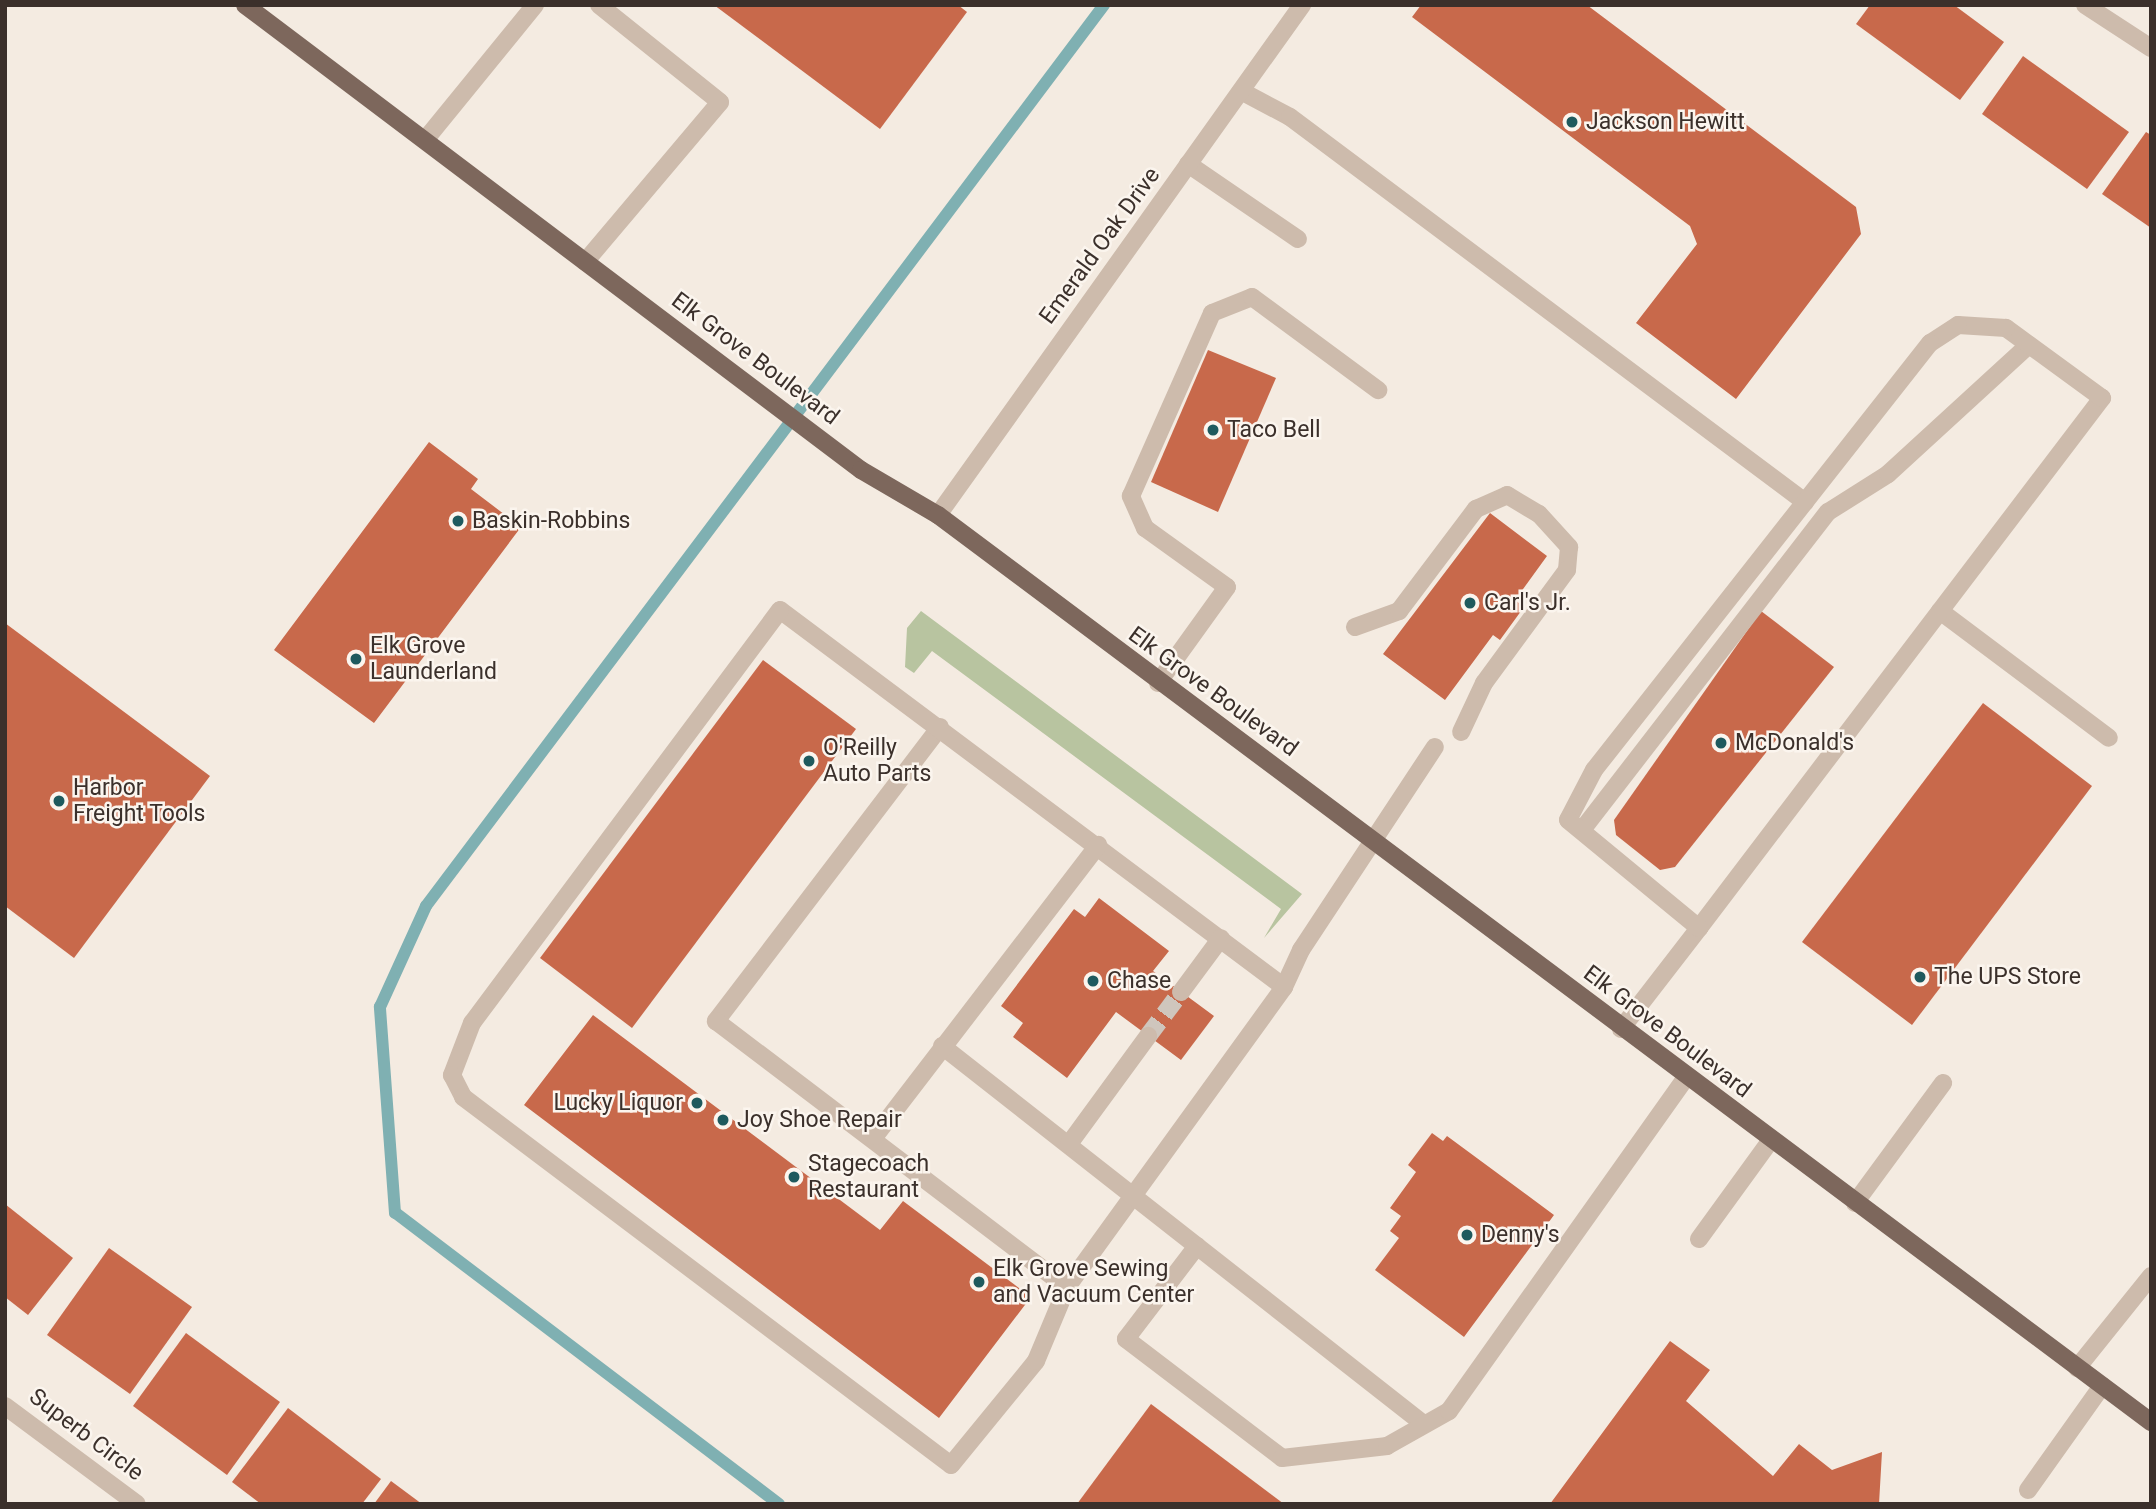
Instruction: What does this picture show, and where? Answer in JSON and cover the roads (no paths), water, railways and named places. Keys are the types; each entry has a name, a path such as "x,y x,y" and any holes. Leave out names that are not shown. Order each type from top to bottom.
{"main road":[{"name":"Elk Grove Boulevard","path":"245,5 862,470 937,515 1157,683 1372,840 1685,1077 2151,1422"}],"street":[{"path":"425,140 535,5"},
{"path":"586,262 720,102 599,5"},
{"name":"Emerald Oak Drive","path":"937,515 1302,5"},
{"path":"2085,5 2151,48"},
{"path":"1241,91 1290,117 1805,502"},
{"path":"1188,164 1298,239"},
{"path":"1157,683 1227,587 1145,528 1131,496 1212,313 1252,297 1378,390"},
{"path":"1621,1029 1699,928 2102,398 2006,328 1958,325 1930,343 1594,770 1568,820 1699,928"},
{"path":"1582,830 1828,512 1888,474 2029,345"},
{"path":"1355,627 1399,611 1476,509 1507,495 1539,514 1569,547 1567,570 1484,683 1461,732"},
{"path":"1284,987 1098,845 780,610 472,1023 452,1075 463,1097 951,1465 1036,1361 1067,1287 1284,987 1301,950 1435,747"},
{"path":"1940,611 2109,738"},
{"path":"940,727 716,1021 875,1136 1067,1287"},
{"path":"875,1136 1098,845"},
{"path":"1181,992 1221,938"},
{"path":"1069,1144 1148,1036"},
{"path":"942,1046 1134,1193 1197,1246 1422,1422"},
{"path":"1197,1246 1126,1339 1282,1458 1387,1446 1422,1422 1449,1411 1685,1077"},
{"path":"1856,1203 1944,1083"},
{"path":"1699,1239 1771,1140"},
{"path":"2077,1368 2151,1276"},
{"path":"2028,1490 2102,1386"},
{"name":"Superb Circle","path":"5,1406 137,1504"}],"waterway":[{"path":"779,1504 395,1213 380,1007 426,906 1104,5"}],"tunnel":[{"path":"1148,1036 1181,992"}],"place":[{"name":"Jackson Hewitt","path":"1572,122"},
{"name":"Taco Bell","path":"1213,430"},
{"name":"Baskin-Robbins","path":"458,521"},
{"name":"Carl's Jr.","path":"1470,603"},
{"name":"Elk Grove Launderland","path":"356,659"},
{"name":"McDonald's","path":"1721,743"},
{"name":"O'Reilly Auto Parts","path":"809,761"},
{"name":"Harbor Freight Tools","path":"59,801"},
{"name":"The UPS Store","path":"1920,977"},
{"name":"Chase","path":"1093,981"},
{"name":"Lucky Liquor","path":"697,1103"},
{"name":"Joy Shoe Repair","path":"723,1120"},
{"name":"Stagecoach Restaurant","path":"794,1177"},
{"name":"Denny's","path":"1467,1235"},
{"name":"Elk Grove Sewing and Vacuum Center","path":"979,1282"}]}
